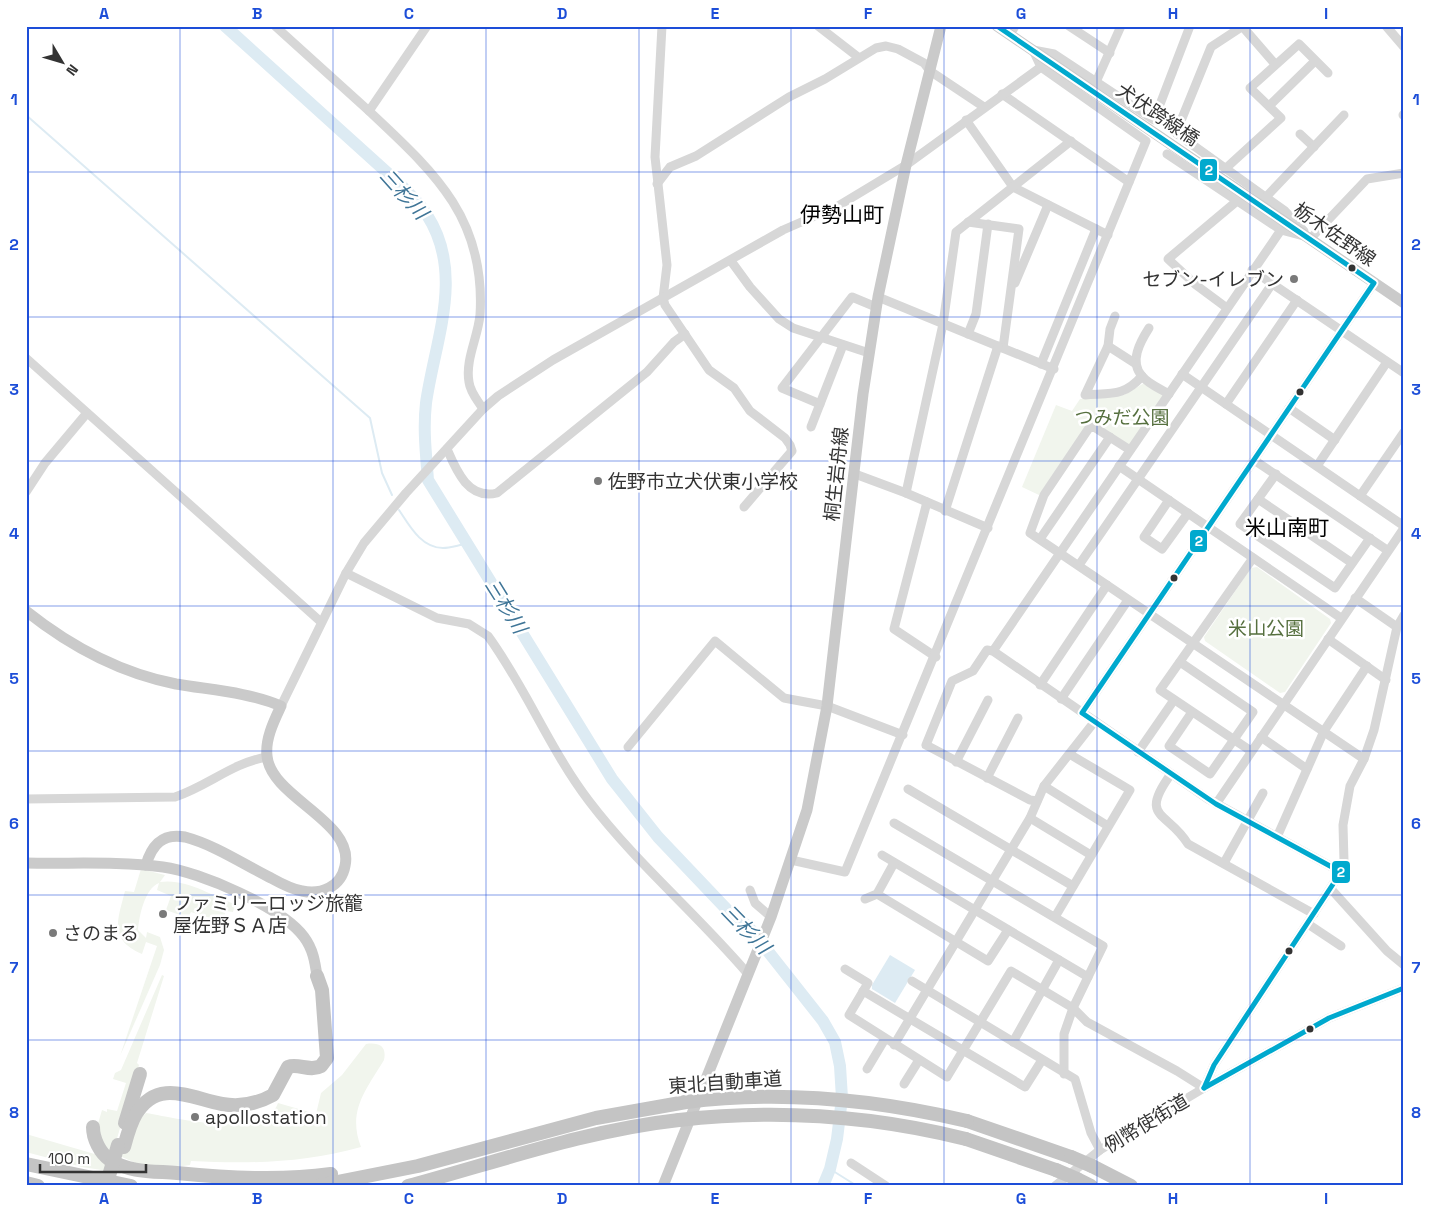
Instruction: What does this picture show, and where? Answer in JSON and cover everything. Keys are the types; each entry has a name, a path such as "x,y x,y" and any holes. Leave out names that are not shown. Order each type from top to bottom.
{"highway":[{"path":"290,1053 299,1060 308,1062 317,1059 321,1051 317,976"},
{"path":"106,1186 135,1116 146,1102 160,1094 179,1092 221,1104 250,1104 273,1095 284,1072 291,1066 312,1069 321,1066 327,1058 327,1049 322,990 317,976"},
{"path":"112,1186 140,1074"},
{"name":"東北自動車道","path":"317,1186 418,1166 596,1118 686,1102 754,1096 826,1098 899,1106 967,1121 1071,1157 1131,1186"},
{"name":"東北自動車道","path":"408,1186 558,1144 637,1126 746,1114 832,1116 895,1123 966,1139 1056,1170 1091,1186"},
{"path":"93,1127 93,1136 105,1155 125,1167 134,1169 257,1178 317,1176 392,1164 418,1166"},
{"path":"446,1186 500,1168 558,1144"},
{"path":"26,1164 131,1186"},
{"path":"26,1183 38,1186"}],"main road":[{"name":"桐生岩舟線","path":"749,971 791,860 807,810 827,706 869,353 877,302 906,164 941,26"},
{"path":"997,26 1012,30 1046,65"},
{"name":"犬伏跨線橋","path":"1046,65 1270,211"},
{"name":"栃木佐野線","path":"1270,211 1404,303"},
{"path":"26,611 48,629 85,651 134,673 175,684 241,694 281,706 267,744 267,757 278,779 331,828 343,845 346,853 345,868 337,883 322,892 303,892 294,889 198,841 177,835 158,841 149,854 146,865"},
{"path":"26,863 146,865 190,872 233,890 271,911 303,935 313,953 317,976"},
{"path":"663,1186 749,971"}],"street":[{"path":"275,26 431,170 454,202 468,232 477,260 480,288 480,318 468,382 483,409"},
{"path":"369,111 427,26"},
{"path":"662,26 655,128 657,185 668,265 663,298 665,305 709,370 734,388 750,411 790,445 792,451 744,507"},
{"path":"818,26 858,57"},
{"path":"1069,26 1110,52"},
{"path":"1096,82 1121,26"},
{"path":"1033,50 1054,54 1154,120 1190,26"},
{"path":"1275,64 1243,26 1211,48 1176,133 1285,211 1311,238"},
{"path":"1388,27 1404,47"},
{"path":"1225,169 1281,118 1250,88 1275,64 1297,44 1328,73"},
{"path":"657,185 670,167 696,156 789,96 825,79 858,57 876,48 886,46 898,49 924,63 930,71 984,107"},
{"path":"1269,106 1315,60"},
{"path":"281,706 346,573 377,526 483,409 535,371 783,230 838,206 906,164 1002,94 1046,65 1146,140 936,656 845,872 791,860"},
{"path":"1002,94 1129,182"},
{"path":"1266,197 1344,115"},
{"path":"966,120 1013,187 1108,235"},
{"path":"1300,134 1314,147"},
{"path":"906,493 943,324 954,236 968,222 1071,142"},
{"path":"1167,154 1281,230 1311,238"},
{"path":"1311,238 1367,179 1404,173"},
{"path":"1227,308 1168,259 1237,201"},
{"path":"1010,295 1048,205"},
{"path":"945,511 1000,347 1010,295 1019,229 968,222"},
{"path":"968,334 976,314 988,224"},
{"path":"1041,364 1096,229"},
{"path":"993,651 1281,230"},
{"path":"731,261 750,287 779,319 793,328 821,335 869,353"},
{"path":"1252,270 1404,373"},
{"path":"1082,713 1374,283"},
{"path":"1079,565 1272,284"},
{"path":"820,404 782,388 852,297 877,302 943,324 1054,369"},
{"path":"1226,404 1297,300"},
{"path":"1115,316 1110,329 1108,346 1085,395 1122,393 1132,388 1142,376"},
{"path":"1136,364 1139,344 1148,328"},
{"path":"447,449 458,475 465,483 479,492 489,495 497,493 647,372 674,342 685,334"},
{"path":"811,427 844,344"},
{"path":"1108,346 1136,364 1142,376 1169,394"},
{"path":"26,358 321,622"},
{"path":"1317,466 1387,362"},
{"path":"1182,374 1404,527 1216,804"},
{"path":"1289,408 1335,440"},
{"path":"26,492 45,462 87,413"},
{"path":"1130,450 1094,427 1089,428 1044,495 1030,533 1128,600 1194,642 1364,759"},
{"path":"1360,496 1404,432"},
{"path":"1040,539 1110,437"},
{"path":"1254,460 1387,550"},
{"path":"1119,466 1342,618"},
{"path":"855,474 906,493 988,528"},
{"path":"1276,474 1240,524 1335,588 1370,538"},
{"path":"1258,499 1352,563"},
{"path":"1169,500 1144,537 1153,544 1162,549 1188,513"},
{"path":"927,502 894,629 936,656"},
{"path":"1251,751 1160,690 1253,558"},
{"path":"346,573 437,618 469,624 488,636 588,800 620,840 749,971"},
{"path":"1040,685 1107,585"},
{"path":"1355,598 1397,627"},
{"path":"1061,699 1128,600"},
{"path":"845,969 868,983 849,1015 947,1077 1011,971 1072,1008 1087,1022 1177,1071 1204,1088 1214,1065 1341,872 1344,861 1343,825 1350,786 1364,759 1374,730 1397,627 1404,615"},
{"path":"1328,638 1386,680"},
{"path":"628,747 715,640 784,698 794,702 827,706 903,735"},
{"path":"1037,801 1030,800 926,745 952,681 973,671 987,650 993,651 1216,804 1341,872"},
{"path":"1180,662 1252,712 1210,774 1169,746 1192,712"},
{"path":"1277,837 1324,731 1367,666"},
{"path":"956,762 988,700"},
{"path":"1138,752 1174,700"},
{"path":"987,778 1018,718"},
{"path":"894,1045 1030,818 1044,786 1071,754 1094,721"},
{"path":"1261,737 1307,769"},
{"path":"1054,917 1130,790 1071,754"},
{"path":"26,799 155,799 174,797 189,792 240,764 267,757"},
{"path":"1171,774 1161,788 1157,804 1159,814 1180,830 1188,844 1314,914"},
{"path":"1044,786 1108,826"},
{"path":"908,789 1072,886"},
{"path":"1224,863 1263,793"},
{"path":"1030,818 1090,855"},
{"path":"894,823 1103,946 1072,1008 1064,1034 1064,1074"},
{"path":"882,855 1088,977"},
{"path":"865,899 877,894 894,863"},
{"path":"1331,889 1387,951 1404,965"},
{"path":"750,890 755,903 769,921"},
{"path":"877,894 988,961 1008,930"},
{"path":"1308,924 1341,946"},
{"path":"1013,1042 1059,960"},
{"path":"912,981 1064,1074 1075,1078 1091,1133 1100,1150"},
{"name":"例幣使街道","path":"1055,1186 1100,1150 1204,1088 1329,1018 1404,988"},
{"path":"863,991 1025,1087 1042,1060"},
{"path":"867,1069 885,1039"},
{"path":"904,1084 919,1060"},
{"path":"851,1163 886,1186"}],"green space":[{"name":"つみだ公園","path":"1146,382 1164,394 1129,446 1089,421 1039,495 1022,487 1056,405 1072,411 1080,399 1124,395"},
{"name":"米山公園","path":"1257,567 1330,619 1331,623 1285,692 1280,693 1205,641 1204,637 1251,568"},
{"path":"141,869 165,875 160,882 170,881 189,885 235,904 233,912 226,911 222,922 191,912 188,918 166,910 171,896 157,890 159,883 150,890 141,910 138,930 146,938 147,932 160,937 164,950 160,965 120,1056 157,946 146,942 142,954 124,942 118,928 125,891 134,892"},
{"path":"162,975 164,976 137,1063 139,1065 115,1145 146,1113 198,1122 238,1124 256,1121 270,1114 278,1103 316,1114 321,1093 342,1075 366,1044 378,1044 383,1048 384,1060 365,1091 357,1112 357,1134 361,1147 298,1159 256,1162 191,1161 190,1165 183,1166 140,1165 104,1149 97,1127 102,1110 107,1112 107,1109 117,1111 126,1083 113,1079 115,1073 121,1070"},
{"path":"26,1134 98,1155 128,1174 82,1167 26,1152"}],"shaded area":[{"path":"890,955 915,970 895,1003 872,989 872,985"}],"waterway":[{"name":"三杉川","path":"225,26 402,186 419,203 427,215 438,237 444,260 446,284 444,308 425,413 428,480 612,779 658,837 734,917 748,926 823,1021 835,1042 840,1066 842,1098 837,1139 830,1169 823,1186"},
{"path":"26,115 370,418 382,473 392,495"},
{"path":"399,510 416,535 428,544 443,548 466,544"},
{"path":"830,1169 857,1186"}],"transit line":[{"name":"2","path":"997,26 1374,283 1082,713 1216,804 1341,872 1214,1065 1204,1088"},
{"name":"2","path":"1204,1088 1329,1018 1404,988"}],"place":[{"name":"セブン-イレブン","path":"1294,279"},
{"name":"佐野市立犬伏東小学校","path":"598,481"},
{"name":"ファミリーロッジ旅籠 屋佐野ＳＡ店","path":"163,914"},
{"name":"さのまる","path":"53,933"},
{"name":"apollostation","path":"195,1117"}],"district":[{"name":"伊勢山町","path":"842,215"},
{"name":"米山南町","path":"1287,528"}]}
